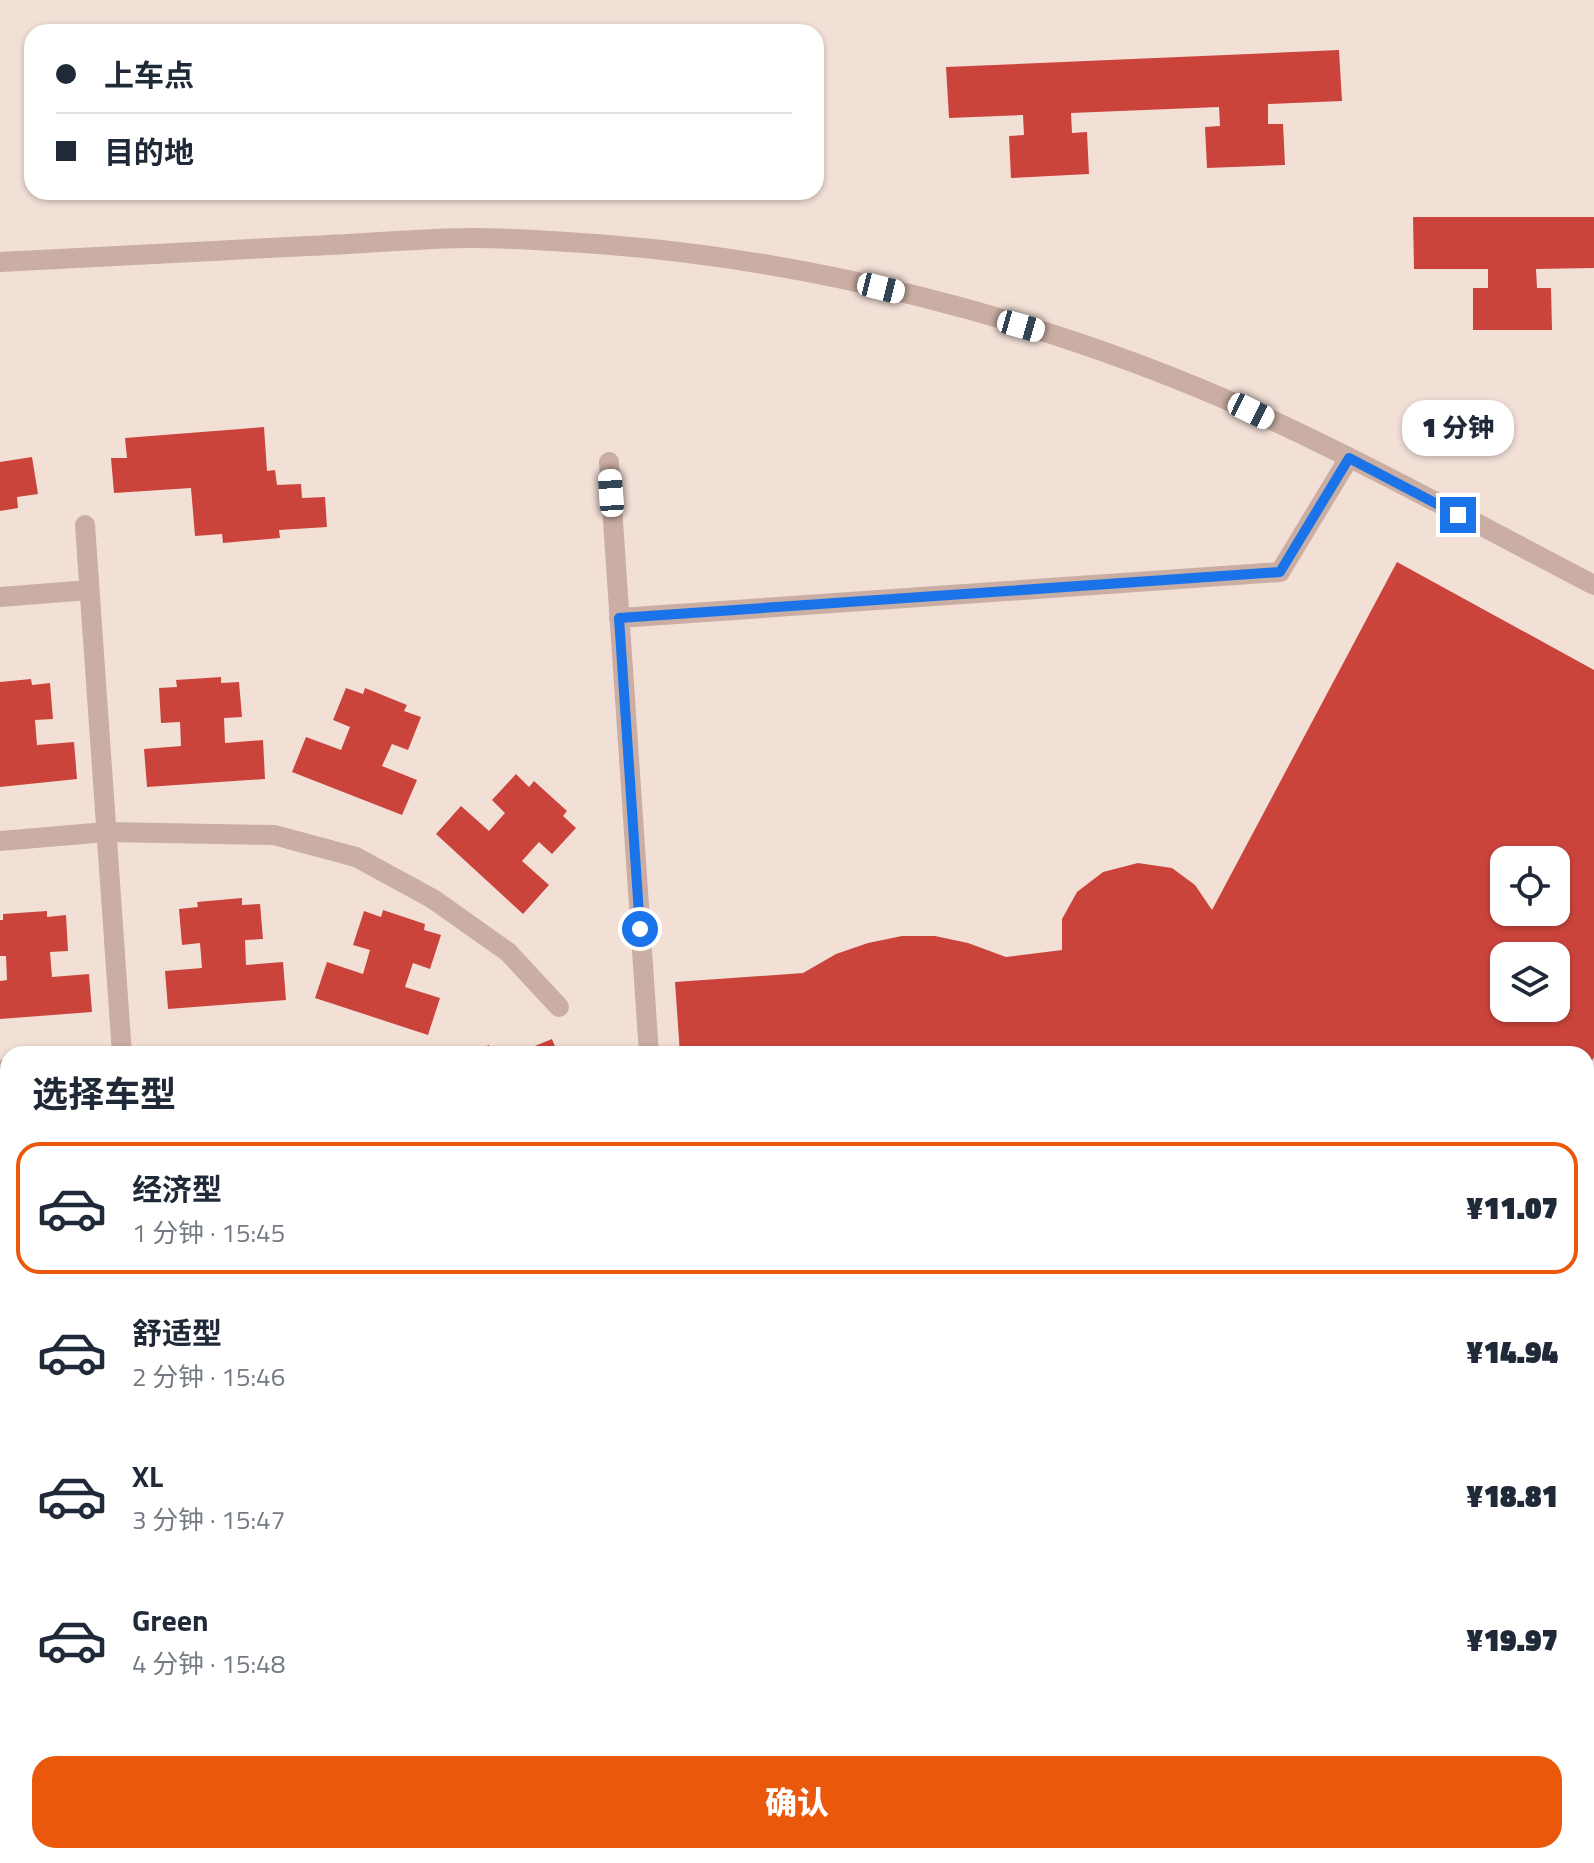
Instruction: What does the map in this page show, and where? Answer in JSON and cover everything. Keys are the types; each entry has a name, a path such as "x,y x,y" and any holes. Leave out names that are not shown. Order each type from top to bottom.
{"street":[{"path":"0,262 475,238 664,250 758,263 850,281 943,303 1047,334 1165,375 1251,411 1349,458 1594,585"},
{"path":"619,618 1280,572 1349,458"},
{"path":"609,462 648,1046"},
{"path":"85,525 121,1046"},
{"path":"0,597 89,590"},
{"path":"0,841 106,832 274,835 356,857 433,899 508,952 559,1007"}],"building":[{"path":"1339,50 1342,101 1268,104 1268,124 1283,124 1285,165 1207,168 1205,127 1220,126 1219,107 1071,113 1072,133 1087,132 1089,174 1011,178 1009,136 1024,135 1023,115 949,118 946,67"},
{"path":"1413,217 1594,217 1594,268 1536,269 1537,288 1551,288 1552,330 1473,330 1473,288 1488,288 1488,269 1414,269"},
{"path":"264,427 267,471 275,470 277,485 301,484 302,498 325,497 327,527 279,530 280,538 223,543 222,534 195,536 191,488 114,493 111,458 127,458 125,438"},
{"path":"32,457 38,494 17,497 18,508 0,511 0,462"},
{"path":"1397,562 1594,670 1594,1046 679,1046 675,982 803,973 836,954 902,936 935,936 968,943 1006,957 1062,950 1062,919 1077,892 1103,872 1138,863 1172,868 1195,885 1212,910"},
{"path":"221,677 221,683 239,682 242,717 224,718 225,743 263,740 265,779 147,787 144,749 181,746 180,722 161,723 159,688 177,687 176,680"},
{"path":"31,679 32,685 50,683 53,719 35,720 37,745 74,742 77,779 0,787 0,682"},
{"path":"346,688 363,694 365,688 407,705 404,711 421,717 408,750 392,744 382,766 417,780 402,815 292,772 306,737 341,750 350,727 333,720"},
{"path":"516,774 529,787 534,781 567,811 563,816 576,828 552,854 539,842 522,861 549,885 523,914 436,834 461,806 489,831 505,813 492,800"},
{"path":"242,898 242,905 260,904 263,939 245,940 246,965 283,962 286,1000 168,1009 165,971 202,968 200,943 182,945 179,909 198,907 197,902"},
{"path":"383,910 425,924 424,930 441,935 430,969 413,963 405,987 440,998 428,1035 315,998 327,962 363,974 370,950 353,945 364,911 381,917"},
{"path":"47,911 47,917 66,915 68,951 50,952 52,977 89,974 92,1012 0,1019 0,981 7,980 6,956 0,956 0,920 3,920 3,914"},
{"path":"552,1039 555,1046 535,1046"}],"route":[{"path":"640,929 619,618 1280,572 1349,458 1458,515"}]}
